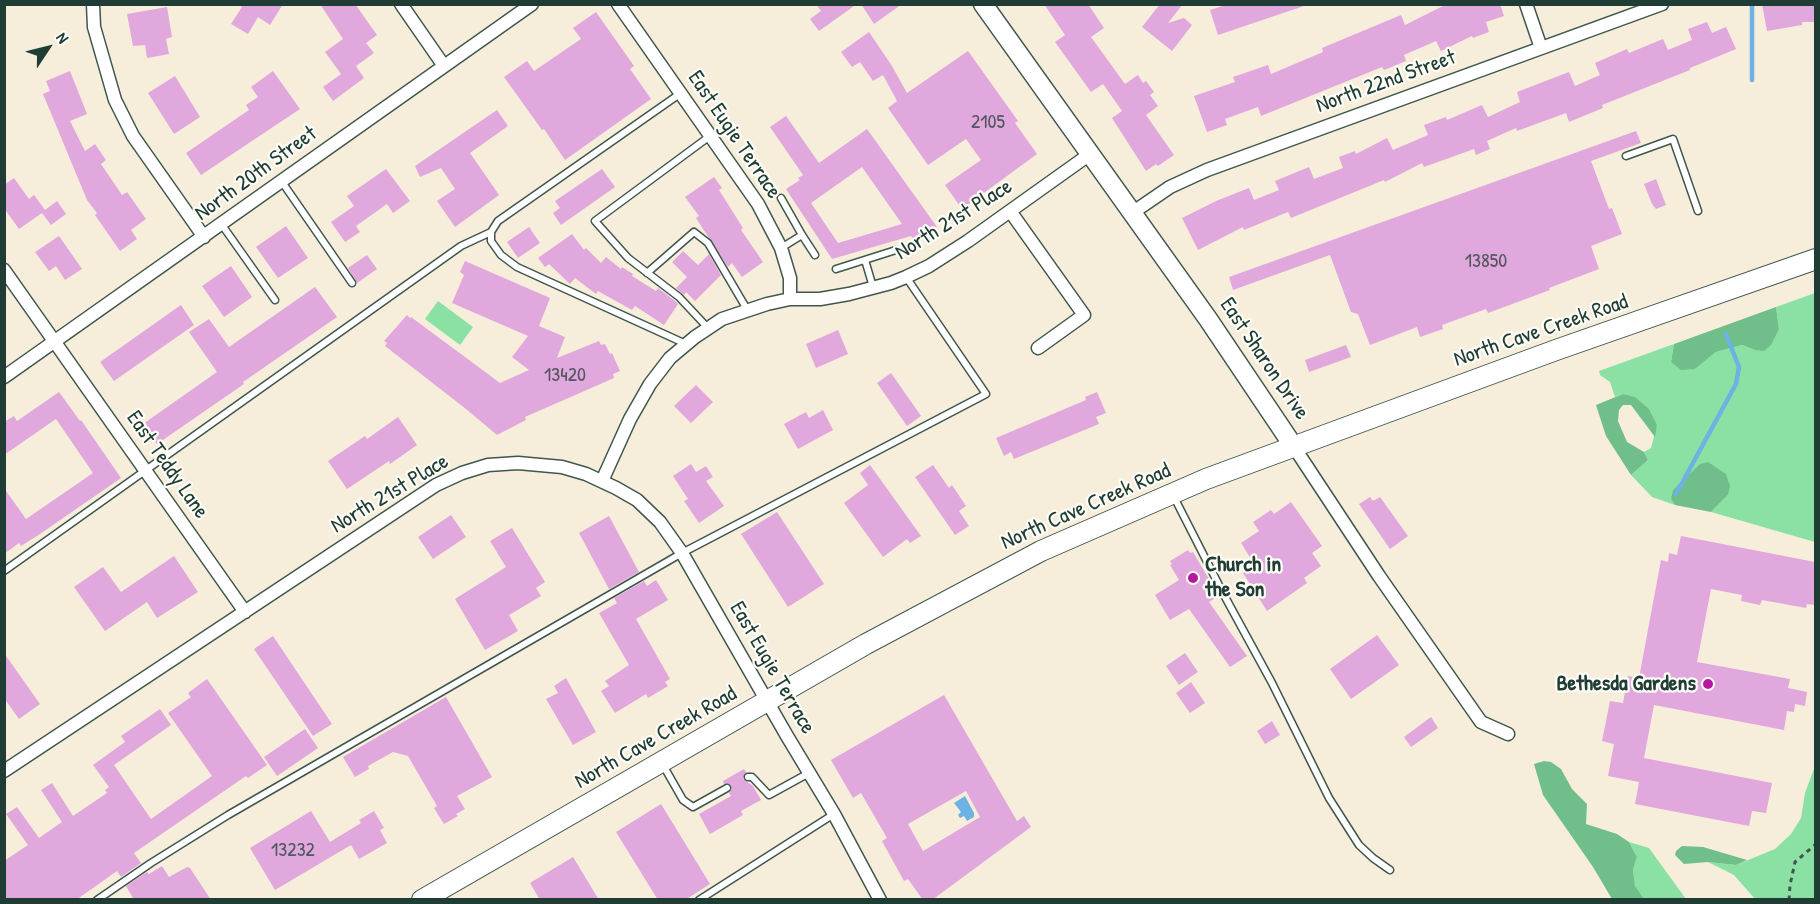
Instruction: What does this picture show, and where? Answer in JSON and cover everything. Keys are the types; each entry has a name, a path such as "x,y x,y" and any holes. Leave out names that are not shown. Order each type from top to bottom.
{"main road":[{"name":"North Cave Creek Road","path":"422,900 866,644 1017,563 1172,494 1294,447 1556,350 1815,259"}],"street":[{"path":"93,4 94,27 115,100 133,136 204,237"},
{"path":"401,4 444,66"},
{"name":"North 20th Street","path":"4,377 532,4"},
{"name":"East Eugie Terrace","path":"618,4 758,204 781,248 790,278 790,299"},
{"name":"East Sharon Drive","path":"983,4 1208,319 1378,576 1481,722 1508,734"},
{"path":"1526,4 1541,48"},
{"name":"North 22nd Street","path":"1132,213 1170,186 1207,170 1662,4"},
{"name":"North 21st Place","path":"4,771 436,484 488,465 518,464 562,467 602,481 630,419 650,384 670,358 722,319 790,299 820,299 873,288 906,276 928,266 968,241 1090,154"},
{"path":"1010,211 1084,315 1038,348"},
{"name":"East Teddy Lane","path":"4,270 245,612"},
{"name":"East Eugie Terrace","path":"602,481 638,501 660,522 682,554 834,814 880,900"}],"lane":[{"path":"681,93 498,221 491,232 491,241 501,255 517,267 687,344"},
{"path":"708,329 679,297 628,258 595,221 711,135"},
{"path":"1626,156 1673,139 1698,211"},
{"path":"282,182 352,283"},
{"path":"781,198 815,255"},
{"path":"222,225 275,300"},
{"path":"4,571 461,246 491,232"},
{"path":"647,273 694,232 708,243 748,311"},
{"path":"781,248 802,235"},
{"path":"836,269 896,250"},
{"path":"864,260 873,288"},
{"path":"97,900 150,863 228,815 682,554 986,394 906,276"},
{"path":"1172,494 1272,683 1329,798 1359,845 1390,870"},
{"path":"662,762 683,800 693,807 727,788"},
{"path":"748,777 752,777 769,795 809,773"},
{"path":"699,900 834,814"}],"path":[{"path":"1789,900 1795,862 1815,844"}],"green space":[{"path":"1815,293 1815,542 1711,512 1728,495 1671,499 1675,505 1652,497 1631,475 1648,460 1644,452 1651,448 1657,425 1623,394 1615,397 1610,382 1600,375 1599,371 1674,344 1671,362 1695,369 1716,352 1742,345 1755,350 1779,329 1776,307"},
{"path":"438,301 473,327 460,345 425,319"},
{"path":"1776,307 1779,329 1771,345 1764,351 1742,345 1716,352 1695,369 1681,370 1671,362 1674,344"},
{"path":"1623,394 1635,397 1649,409 1657,425 1655,437 1631,405 1623,405 1619,410 1618,421 1627,442 1644,452 1648,460 1631,475 1606,436 1596,405"},
{"path":"1708,462 1726,474 1730,486 1728,495 1711,512 1675,505 1671,499 1673,490 1700,464"},
{"path":"1544,761 1551,762 1561,769 1572,789 1587,804 1586,824 1617,834 1629,842 1637,857 1633,870 1635,886 1644,899 1612,899 1593,867 1543,795 1534,764"},
{"path":"1815,766 1815,899 1755,899 1734,875 1708,862 1736,865 1775,849 1791,834 1801,818 1805,793"},
{"path":"1629,842 1649,848 1686,899 1644,899 1635,887 1633,870 1637,857"},
{"path":"1682,846 1703,847 1747,860 1736,865 1708,862 1684,864 1675,855"}],"water":[{"path":"965,796 974,813 974,817 967,821 964,816 960,818 958,815 961,812 954,803"}],"building":[{"path":"237,4 283,4 270,25 258,17 248,34 231,24 242,7"},
{"path":"320,4 355,4 377,35 366,43 374,53 356,66 364,78 333,101 323,87 341,74 325,52 343,39"},
{"path":"816,4 857,4 819,31 810,19 821,11"},
{"path":"861,4 902,4 874,24"},
{"path":"1044,4 1088,4 1104,28 1091,37 1125,84 1138,75 1143,83 1146,81 1154,92 1150,95 1158,106 1146,115 1174,155 1146,171 1112,118 1122,111 1103,84 1091,92 1055,42 1065,35"},
{"path":"1160,4 1183,4 1168,23 1184,18 1192,25 1172,51 1142,27"},
{"path":"1229,4 1304,4 1304,6 1218,35 1210,10"},
{"path":"1447,4 1500,4 1504,16 1486,22 1489,32 1473,38 1472,36 1441,51 1436,41 1404,55 1406,61 1384,70 1382,67 1261,116 1258,107 1225,119 1227,125 1207,132 1194,96 1235,82 1233,77 1268,65 1271,74 1323,52 1322,48 1401,15 1405,25"},
{"path":"1762,4 1815,4 1815,22 1802,22 1802,25 1767,31"},
{"path":"167,7 172,37 166,39 169,54 147,58 145,45 133,46 127,14"},
{"path":"596,12 634,66 630,69 651,99 565,160 504,77 527,61 534,71 581,39 573,28"},
{"path":"1707,22 1712,33 1726,27 1736,49 1602,105 1603,108 1569,122 1566,113 1517,131 1516,128 1487,141 1490,149 1476,155 1474,149 1424,167 1422,163 1385,182 1384,180 1291,218 1288,212 1244,230 1243,227 1198,250 1182,218 1249,188 1254,200 1279,190 1275,181 1309,167 1314,179 1343,168 1339,157 1355,151 1356,154 1387,138 1393,150 1428,135 1424,125 1446,117 1447,120 1482,105 1488,117 1520,102 1517,92 1569,72 1575,86 1600,75 1595,63 1627,49 1629,53 1663,39 1668,50 1692,40 1688,29"},
{"path":"869,32 907,93 968,51 1018,121 1015,123 1037,154 962,209 945,185 981,160 966,139 928,165 888,108 897,101 883,75 873,81 860,62 852,67 841,52"},
{"path":"70,71 87,114 70,121 85,151 95,144 106,160 101,164 122,195 127,192 146,219 131,230 137,239 120,251 87,200 43,94 50,91 46,81"},
{"path":"273,71 300,109 201,175 186,153 249,110 246,105 258,97 251,87"},
{"path":"175,76 200,117 174,134 148,93"},
{"path":"497,110 508,126 470,153 499,195 455,227 437,201 455,189 441,168 420,177 415,166"},
{"path":"786,116 819,163 867,129 937,227 915,242 911,236 832,259 786,189 800,180 798,178 803,175 770,127","holes":["862,167 902,224 838,243 811,203"]},
{"path":"1636,131 1641,143 1591,161 1609,209 1612,208 1622,234 1591,246 1599,269 1549,288 1550,290 1488,313 1486,309 1442,325 1443,329 1420,337 1417,327 1370,345 1358,314 1351,312 1330,255 1233,290 1229,277"},
{"path":"386,169 410,201 393,213 387,204 356,226 360,232 345,242 331,222 354,206 347,196"},
{"path":"602,169 615,187 561,225 553,213 560,208 555,201"},
{"path":"714,177 722,188 719,190 743,228 741,230 763,262 742,277 732,263 728,267 696,218 699,216 685,197"},
{"path":"14,178 29,199 34,195 45,210 57,201 66,214 51,225 42,213 19,229 4,208 4,185"},
{"path":"1656,179 1666,205 1656,209 1644,184"},
{"path":"286,226 308,258 278,278 256,247"},
{"path":"529,227 540,243 518,258 507,242"},
{"path":"572,234 584,250 586,248 601,263 606,257 621,269 622,267 656,291 658,288 675,301 678,304 664,325 635,306 632,310 598,291 596,294 575,278 570,284 549,264 545,267 538,258"},
{"path":"59,236 82,269 65,280 56,266 49,271 35,252"},
{"path":"683,251 698,265 709,254 721,275 695,301 686,292 684,295 676,288 687,277 672,262"},
{"path":"367,255 377,269 357,283 348,268"},
{"path":"465,261 550,298 539,326 565,337 557,358 599,341 601,345 605,344 610,354 612,353 620,371 613,374 614,378 525,417 526,420 497,435 385,346 387,343 384,341 407,315 500,383 529,370 512,357 528,336 452,303 464,275 460,272"},
{"path":"231,266 252,297 224,317 202,286"},
{"path":"315,287 337,317 157,444 143,424 217,372 189,332 209,319 229,347"},
{"path":"181,305 194,325 114,381 100,362"},
{"path":"838,330 848,354 816,368 806,344"},
{"path":"1346,345 1351,357 1309,372 1305,360"},
{"path":"891,373 921,416 907,426 877,383"},
{"path":"696,385 713,402 691,423 674,406"},
{"path":"59,392 121,478 40,534 21,546 19,543 4,554 4,488 26,519 93,473 56,419 4,455 4,422 14,416 17,421"},
{"path":"1097,392 1106,413 1096,417 1099,424 1014,459 1011,452 1004,456 996,438 1086,400 1085,397"},
{"path":"823,410 833,430 798,449 784,424 806,412 809,418"},
{"path":"398,417 417,445 347,489 328,461 365,436 367,439"},
{"path":"691,464 696,472 706,466 713,477 706,481 724,506 699,523 684,501 688,499 673,476"},
{"path":"870,465 921,536 910,543 907,539 883,557 844,503 868,485 860,473"},
{"path":"933,465 949,488 952,485 966,506 959,511 969,526 955,535 915,477"},
{"path":"1370,497 1373,501 1380,497 1408,536 1390,549 1359,504"},
{"path":"1291,502 1322,546 1312,553 1321,566 1304,578 1307,583 1267,611 1243,573 1248,570 1243,564 1251,559 1241,543 1259,531 1253,522 1271,510 1274,514"},
{"path":"777,512 824,584 788,607 741,534"},
{"path":"451,515 466,537 433,559 418,537"},
{"path":"609,516 639,572 609,589 579,533"},
{"path":"512,528 545,582 536,588 541,596 509,615 518,631 485,650 455,599 506,567 490,541"},
{"name":"Bethesda Gardens","path":"1681,536 1815,562 1815,605 1807,604 1806,608 1762,600 1760,605 1741,601 1742,595 1711,589 1697,662 1790,679 1788,688 1807,692 1805,706 1795,704 1794,712 1787,711 1784,730 1654,705 1644,758 1772,783 1766,813 1752,811 1749,826 1635,804 1639,782 1608,776 1614,744 1602,741 1610,701 1623,703 1628,676 1639,678 1661,560 1668,562 1669,553 1677,555"},
{"path":"1188,550 1190,553 1193,552 1216,591 1217,597 1209,602 1247,656 1230,667 1189,609 1170,620 1155,595 1179,580 1170,561"},
{"path":"174,556 198,592 157,618 147,602 105,631 74,587 103,567 121,592"},
{"path":"656,580 668,600 636,619 670,679 665,682 668,686 648,698 646,694 615,713 601,691 609,686 605,681 629,665 599,613 617,603 614,598 644,581 647,586"},
{"path":"1377,635 1399,665 1351,699 1330,669"},
{"path":"273,636 332,724 313,736 254,649"},
{"path":"4,653 40,704 19,719 4,698"},
{"path":"1185,653 1198,672 1179,685 1166,666"},
{"path":"566,678 596,732 573,745 546,699 558,693 554,686"},
{"path":"207,679 267,765 248,778 246,776 134,853 141,863 121,877 117,871 76,900 4,900 4,861 28,845 6,814 17,807 39,838 62,822 41,790 52,783 73,816 107,793 105,790 109,787 93,765 125,742 121,736 160,709 171,725 114,765 151,819 212,776 168,713 191,697 188,693"},
{"path":"1191,682 1205,703 1190,713 1176,693"},
{"path":"944,695 1017,821 1024,816 1031,827 932,900 923,900 908,879 904,881 882,841 887,838 861,793 853,798 831,760","holes":["966,791 980,817 923,851 908,824"]},
{"path":"446,697 492,777 457,796 465,809 444,824 434,808 437,806 408,756 393,752 368,766 369,769 355,777 343,757"},
{"path":"1431,717 1438,728 1411,747 1404,737"},
{"path":"1272,721 1280,735 1265,744 1257,731"},
{"path":"305,729 318,748 277,776 264,757"},
{"path":"744,769 746,772 743,779 753,786 761,800 741,811 743,815 710,834 699,814 731,796 729,793 732,789 731,785 724,784 723,781"},
{"path":"661,804 710,884 685,900 658,900 616,832"},
{"path":"311,811 330,842 361,823 359,820 374,811 384,828 380,830 387,843 359,859 351,845 275,890 250,848"},
{"path":"573,857 599,900 540,900 530,883"},
{"path":"162,866 169,877 187,867 190,868 211,900 134,900 126,886 147,872 149,874"}],"waterway":[{"path":"1752,4 1752,80"},
{"path":"1676,494 1736,384 1739,367 1726,334"}],"place":[{"name":"Church in the Son","path":"1193,578"},
{"name":"Bethesda Gardens","path":"1708,684"}]}
